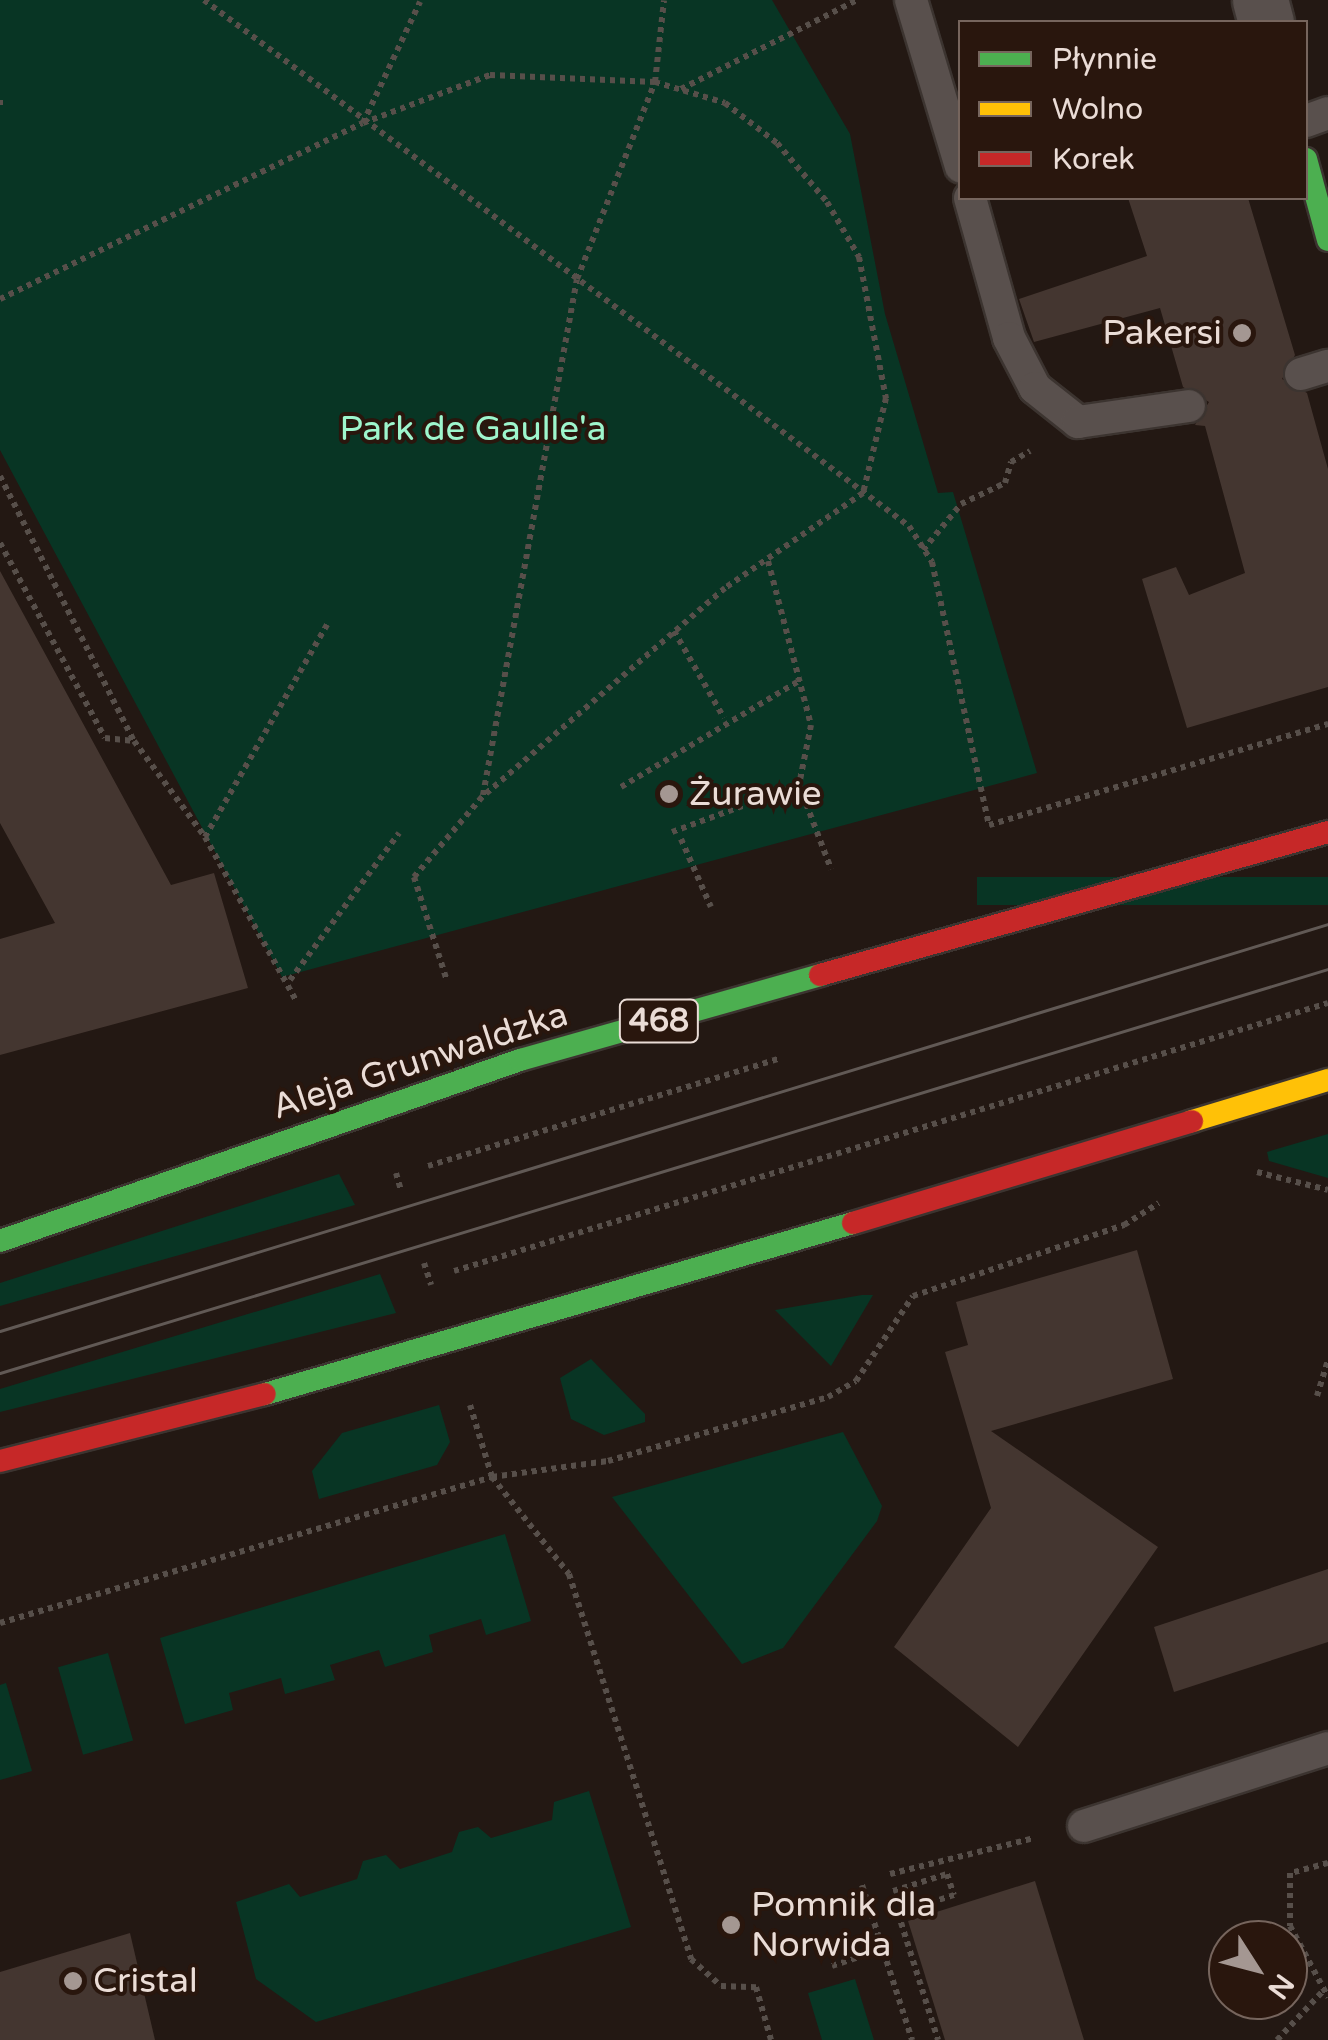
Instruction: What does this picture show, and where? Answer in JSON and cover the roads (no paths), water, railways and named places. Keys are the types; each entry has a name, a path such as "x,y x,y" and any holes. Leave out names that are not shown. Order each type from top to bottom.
{"main road":[{"path":"1308,166 1328,240"},
{"name":"Aleja Grunwaldzka","path":"0,1241 520,1060 1328,832"},
{"path":"0,1461 389,1363 1328,1080"}],"lane":[{"path":"910,0 958,160"},
{"path":"971,200 1009,338 1035,388 1078,422 1189,406"},
{"path":"1084,1826 1328,1748"}],"tram line":[{"path":"0,1331 1328,924"},
{"path":"0,1373 1328,969"}],"place":[{"name":"Pakersi","path":"1242,333"},
{"name":"Żurawie","path":"669,794"},
{"name":"Pomnik dla Norwida","path":"731,1925"},
{"name":"Cristal","path":"73,1981"}],"park label":[{"name":"Park de Gaulle'a","path":"473,429"}]}
